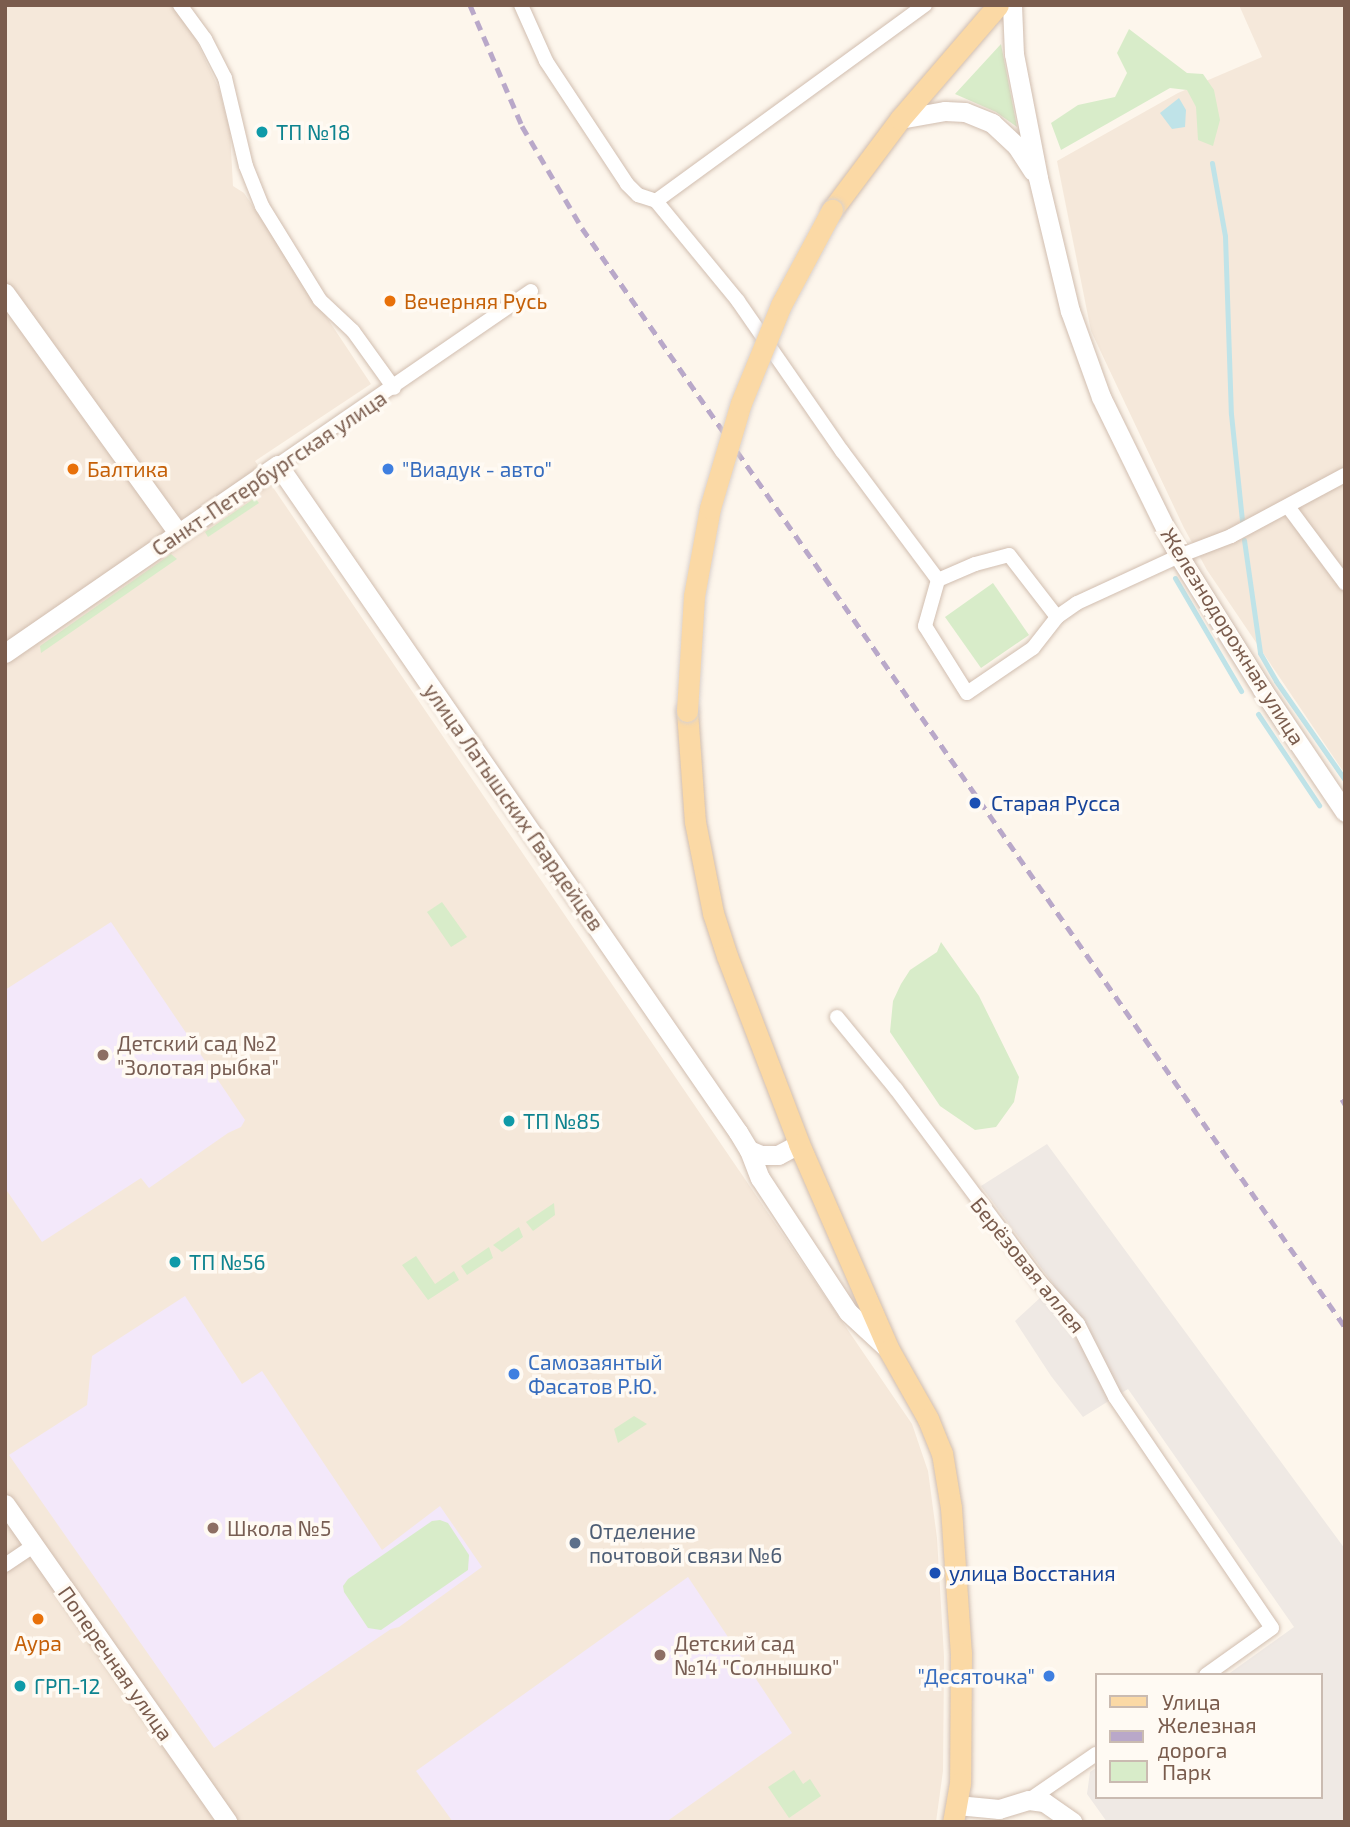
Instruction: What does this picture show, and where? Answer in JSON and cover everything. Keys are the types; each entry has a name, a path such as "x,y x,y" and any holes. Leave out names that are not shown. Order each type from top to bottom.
{"main road":[{"path":"998,5 900,119 832,210 776,317 741,403 710,508 694,596 687,711 695,822 713,913 799,1144 889,1350 928,1419 947,1477 961,1653 955,1813 999,1809 1029,1800 1056,1807 1073,1822"},
{"name":"Железнодорожная улица","path":"1012,5 1014,54 1038,178 1070,312 1101,397 1178,556 1262,689 1345,812"},
{"path":"900,119 945,111 965,112 992,123 1016,145 1038,178"},
{"path":"5,293 179,534"},
{"name":"Санкт-Петербургская улица","path":"5,653 278,465"},
{"name":"улица Латышских Гвардейцев","path":"278,465 749,1150 760,1178 848,1312 889,1350"},
{"path":"749,1150 761,1155 779,1155 799,1144"},
{"name":"Поперечная улица","path":"5,1504 228,1822"}],"street":[{"path":"180,5 205,39 225,78 246,166 262,206 320,300 353,331 394,388"},
{"path":"521,5 547,61 627,184 638,195 656,201 738,301 842,451 938,580"},
{"path":"656,201 925,5"},
{"name":"Санкт-Петербургская улица","path":"278,465 394,388 531,291"},
{"path":"938,580 925,626 967,693 1033,648 1057,617 1077,603 1178,556 1231,537 1289,508 1345,475"},
{"path":"1289,508 1345,583"},
{"path":"938,580 975,564 1009,555 1057,617"},
{"name":"Берёзовая аллея","path":"837,1017 896,1089 1040,1282 1078,1324 1115,1397 1272,1628 1209,1673"},
{"path":"5,1565 34,1545"},
{"path":"1029,1800 1094,1755"}],"shaded area":[{"path":"5,5 175,5 187,21 219,89 230,131 233,186 244,193 371,384 255,461 912,1424 928,1471 937,1538 944,1657 943,1771 936,1822 5,1822"},
{"path":"1239,5 1345,5 1345,774 1207,570 1184,528 1091,331 1057,161 1178,93 1262,57"},
{"name":"Детский сад №2 \"Золотая рыбка\"","path":"111,922 245,1120 241,1127 228,1133 149,1188 141,1178 42,1242 5,1188 5,990"},
{"path":"1047,1144 1345,1549 1345,1822 1107,1822 1087,1794 1090,1772 1094,1769 1094,1799 1322,1799 1322,1673 1230,1673 1294,1627 1128,1389 1083,1417 1051,1376 1015,1321 1054,1285 981,1186"},
{"name":"Школа №5","path":"185,1296 242,1384 262,1371 382,1550 440,1506 482,1567 399,1627 391,1629 214,1748 9,1455 87,1405 92,1356"},
{"name":"Детский сад №14 \"Солнышко\"","path":"688,1577 792,1733 666,1822 453,1822 416,1771"}],"green space":[{"path":"1129,29 1187,73 1203,74 1214,90 1220,120 1213,146 1198,140 1196,107 1187,90 1170,88 1061,150 1051,123 1078,105 1115,97 1127,73 1117,53"},
{"path":"1001,44 1017,127 996,112 955,94"},
{"path":"255,498 259,503 208,537 205,532"},
{"path":"171,554 177,559 41,653 40,646"},
{"path":"993,583 1029,635 981,668 945,617"},
{"path":"442,902 467,937 451,947 427,912"},
{"path":"941,942 979,996 1019,1077 1014,1102 996,1127 975,1130 940,1106 890,1032 893,1001 901,984 910,970 937,952"},
{"path":"554,1203 555,1215 533,1231 526,1222"},
{"path":"519,1227 523,1237 502,1252 493,1245"},
{"path":"489,1247 493,1258 467,1275 461,1266"},
{"path":"416,1256 435,1284 454,1271 459,1280 428,1300 402,1265"},
{"path":"634,1416 647,1424 618,1443 614,1429"},
{"path":"432,1521 448,1523 469,1555 468,1570 381,1630 368,1628 344,1592 343,1586 348,1579"},
{"path":"794,1770 803,1784 810,1779 821,1796 789,1818 768,1787"}],"water":[{"path":"1179,98 1186,110 1185,127 1172,129 1160,113"}],"waterway":[{"path":"1212,163 1225,236 1231,414 1242,521"},
{"path":"1244,540 1260,653 1276,681 1345,780"},
{"path":"1175,578 1241,691"},
{"path":"1258,714 1319,805"}],"railway":[{"path":"470,5 522,126 582,228 1345,1327"},
{"path":"1342,1099 1345,1104"}],"place":[{"name":"ТП №18","path":"262,132"},
{"name":"Вечерняя Русь","path":"390,301"},
{"name":"Балтика","path":"73,469"},
{"name":"\"Виадук - авто\"","path":"388,469"},
{"name":"Старая Русса","path":"975,803"},
{"name":"Детский сад №2 \"Золотая рыбка\"","path":"103,1055"},
{"name":"ТП №85","path":"509,1121"},
{"name":"ТП №56","path":"175,1262"},
{"name":"Самозаянтый Фасатов Р.Ю.","path":"514,1374"},
{"name":"Школа №5","path":"213,1528"},
{"name":"Отделение почтовой связи №6","path":"575,1543"},
{"name":"улица Восстания","path":"935,1573"},
{"name":"Аура","path":"38,1619"},
{"name":"Детский сад №14 \"Солнышко\"","path":"660,1655"},
{"name":"\"Десяточка\"","path":"1049,1676"},
{"name":"ГРП-12","path":"20,1686"}]}
